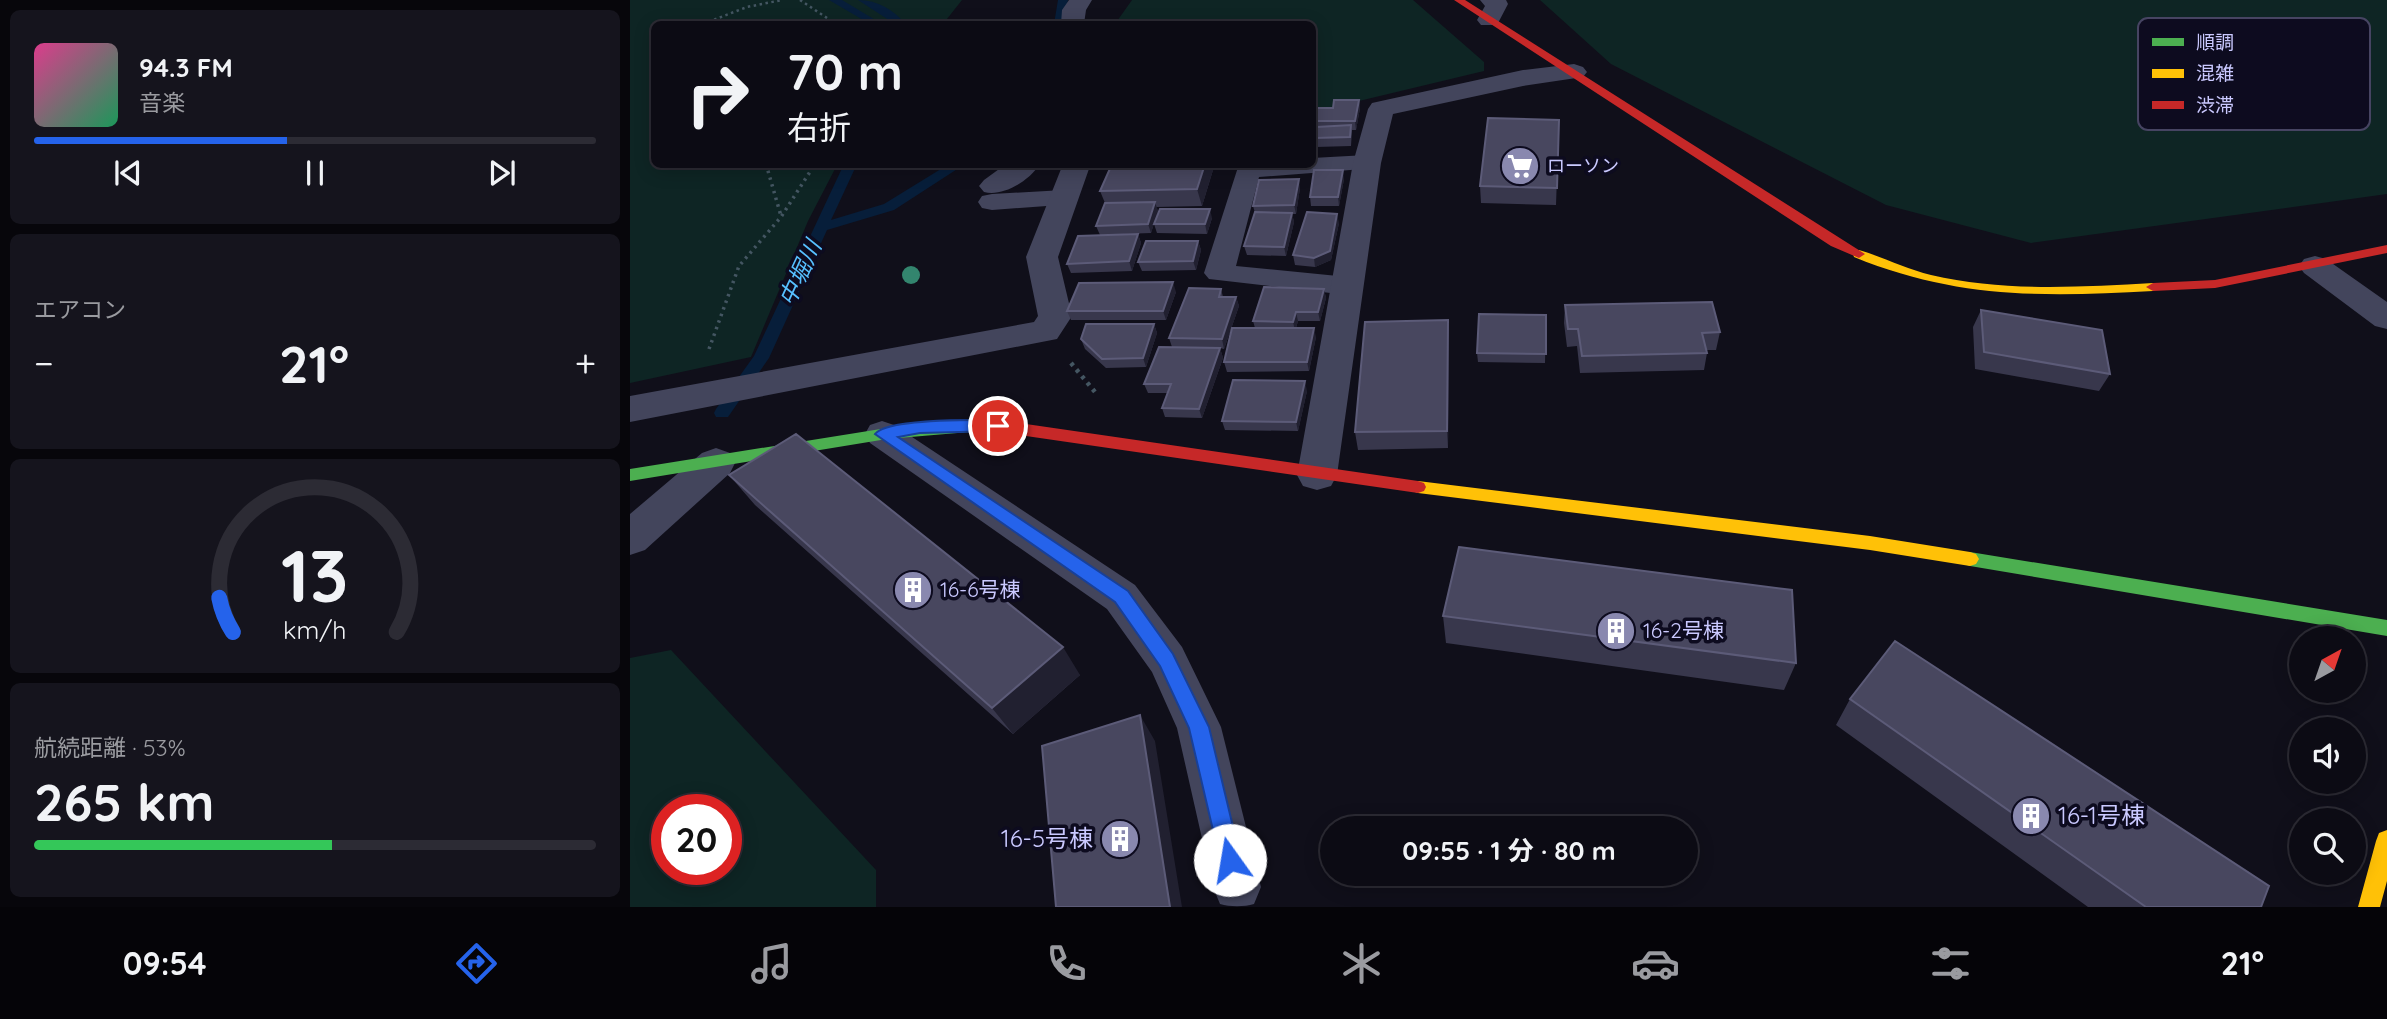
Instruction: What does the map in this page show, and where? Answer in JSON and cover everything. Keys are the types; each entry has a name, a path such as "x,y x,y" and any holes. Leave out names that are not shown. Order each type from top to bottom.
{"street":[{"path":"1073,21 1074,10 1080,0"},
{"path":"1459,0 1490,10 1574,72 1836,243 1880,264 1926,280 2000,290 2067,292 2215,284 2315,266 2387,249"},
{"path":"1317,475 1367,163 1381,109 1523,78 1574,72"},
{"path":"993,194 1022,168"},
{"path":"630,409 1045,331 1055,316 1042,257 1075,168"},
{"path":"2315,266 2387,317"},
{"path":"630,475 716,463 920,427 998,426 1113,441 1317,475 1870,542 2387,628"},
{"path":"630,538 716,463"},
{"path":"2369,907 2387,841"}],"lane":[{"path":"1316,166 1367,163"},
{"path":"1282,168 1248,170 1219,273 1348,286"},
{"path":"993,194 1064,198"},
{"path":"883,434 1121,597 1167,660 1199,727 1237,887"}],"path":[{"path":"711,21 747,8 782,0"},
{"path":"800,0 832,21"},
{"path":"767,168 781,217"},
{"path":"686,399 701,372 739,266 781,217 812,168"},
{"path":"1045,331 1098,396"}],"green space":[{"path":"630,0 962,0 945,21 651,21 651,168 835,168 808,221 751,357 630,383"},
{"path":"1132,0 1413,0 1484,62 1484,71 1316,111 1316,21 1117,21"},
{"path":"1540,0 2387,0 2387,194 2031,243 1886,205 1611,64"},
{"path":"671,650 876,870 876,907 630,907 630,658"}],"building":[{"path":"1334,100 1359,100 1355,121 1316,121 1316,108 1333,108"},
{"path":"1488,118 1559,120 1557,188 1480,186"},
{"path":"1351,125 1350,137 1316,138 1317,127"},
{"path":"1110,168 1204,168 1197,189 1100,191"},
{"path":"1314,170 1343,170 1338,197 1310,197"},
{"path":"1299,179 1294,205 1253,206 1259,180"},
{"path":"1155,202 1148,224 1096,226 1105,203"},
{"path":"1160,209 1210,209 1205,224 1154,224"},
{"path":"1255,212 1292,213 1284,247 1244,246"},
{"path":"1307,212 1337,214 1330,251 1314,258 1293,255"},
{"path":"1138,234 1129,261 1067,264 1078,236"},
{"path":"1146,241 1198,241 1193,261 1138,262"},
{"path":"1173,282 1163,311 1067,311 1079,283"},
{"path":"1264,287 1324,289 1318,312 1296,312 1293,322 1253,321"},
{"path":"1189,288 1221,289 1219,297 1236,297 1222,339 1169,338"},
{"path":"1712,302 1720,332 1702,333 1707,353 1582,356 1578,329 1568,329 1565,305"},
{"path":"1981,310 2102,330 2110,374 1984,352"},
{"path":"1479,314 1546,315 1546,354 1477,353"},
{"path":"1448,320 1447,431 1355,432 1365,322"},
{"path":"1086,324 1154,324 1143,358 1102,359 1081,339"},
{"path":"1232,328 1314,328 1307,362 1224,362"},
{"path":"1159,347 1220,348 1199,409 1162,408 1171,384 1144,384"},
{"path":"1233,380 1305,381 1296,422 1222,421"},
{"name":"16-6号棟","path":"796,434 1063,647 992,708 729,475"},
{"path":"1459,547 1792,590 1796,663 1443,616"},
{"path":"1895,641 2269,886 2261,907 2146,907 1850,699"},
{"name":"16-5号棟","path":"1140,715 1170,907 1056,907 1042,746"}],"waterway":[{"path":"834,0 872,21"},
{"path":"863,0 887,12 898,21"},
{"name":"中堀川","path":"1060,21 1063,0"},
{"path":"821,227 849,168"},
{"name":"中堀川","path":"821,227 889,207 952,168"},
{"name":"中堀川","path":"722,413 761,358 821,227"}],"traffic: fast":[{"path":"630,475 914,430 969,427 1026,430"},
{"path":"1970,559 2387,628"}],"traffic: slow":[{"path":"1859,254 1894,269 1967,286 2040,291 2153,287"},
{"path":"1418,487 1870,543 1970,559"},
{"path":"2369,907 2387,841"}],"traffic: jam":[{"path":"1459,0 1836,243 1859,254"},
{"path":"2153,287 2215,284 2387,249"},
{"path":"1026,430 1418,487"}],"place":[{"name":"ローソン","path":"1520,166"},
{"name":"16-6号棟","path":"913,590"},
{"name":"16-2号棟","path":"1616,631"},
{"name":"16-1号棟","path":"2031,816"},
{"name":"16-5号棟","path":"1120,839"}],"route":[{"path":"998,426 920,427 883,434 1121,597 1167,660 1199,727 1230,860"}]}
